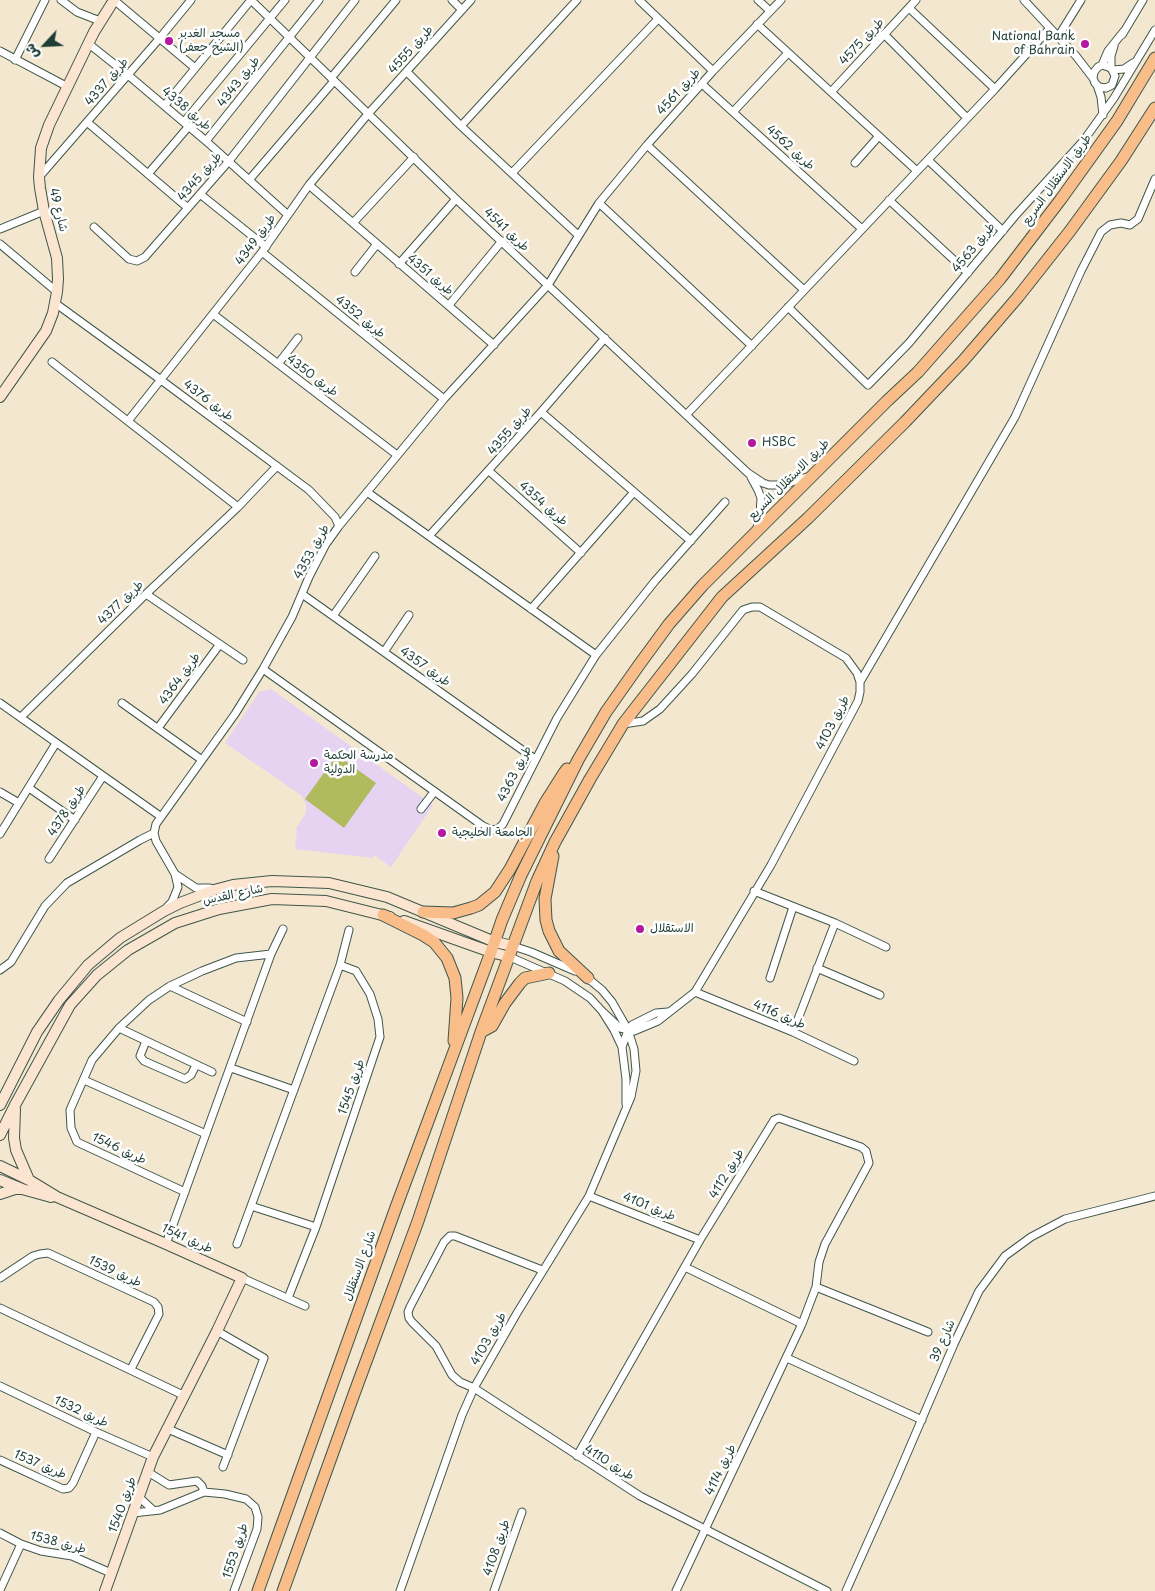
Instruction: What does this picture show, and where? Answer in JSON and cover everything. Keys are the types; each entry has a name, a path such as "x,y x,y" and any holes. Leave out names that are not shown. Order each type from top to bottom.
{"main road":[{"name":"شارع 49","path":"0,397 41,340 50,322 57,292 57,258 44,211 39,177 42,148 50,125 100,21 114,0"},
{"name":"طريق الاستقلال السريع","path":"493,947 521,875 578,760 606,712 638,665 702,585 886,401 918,372 1000,279 1117,121 1155,58"},
{"path":"283,1591 418,1221 481,1032 537,881 555,842 622,724 722,597 858,470 963,361 1018,297 1070,230 1121,161 1155,108"},
{"path":"424,912 453,913 479,905 494,892 510,869 545,803 564,772 578,760"},
{"path":"555,842 546,890 546,920 559,951 588,978"},
{"name":"شارع القدس","path":"0,1105 3,1095 37,1032 59,1000 88,965 120,938 164,911 180,903 233,885 272,881 328,883 388,897 424,912 493,947"},
{"name":"شارع القدس","path":"0,1135 70,1005 98,974 128,950 175,923 218,909 272,899 326,901 383,914 512,952"},
{"path":"383,914 434,942 446,958 455,978 457,998 457,1016 453,1035 454,1052"},
{"name":"شارع الاستقلال","path":"258,1591 493,947"},
{"path":"481,1032 492,1026 510,995 525,978 549,973"},
{"path":"15,1105 14,1138 16,1150 30,1180"},
{"name":"طريق 1541","path":"0,1166 30,1180 57,1197 242,1278"},
{"name":"طريق 1541","path":"0,1180 40,1195 57,1197"},
{"path":"0,1194 15,1189 22,1189"},
{"name":"طريق 1540","path":"106,1590 153,1457 242,1278"}],"street":[{"path":"15,60 45,0"},
{"path":"61,0 77,12 100,21"},
{"path":"114,0 195,68"},
{"name":"طريق 4337","path":"39,177 191,0"},
{"path":"164,105 251,0"},
{"name":"طريق 4541","path":"251,0 456,199 748,472"},
{"name":"طريق 4343","path":"148,174 285,0"},
{"name":"طريق 4343","path":"206,141 319,0"},
{"name":"طريق 4345","path":"94,227 129,259 138,261 145,257 228,161 355,0"},
{"path":"249,180 396,0"},
{"path":"452,0 462,10"},
{"name":"طريق 4555","path":"368,114 471,0"},
{"path":"461,126 577,0"},
{"path":"639,0 713,71"},
{"path":"758,0 770,11"},
{"name":"طريق 4561","path":"548,285 599,203 713,71 781,0"},
{"name":"طريق 4575","path":"831,92 916,0"},
{"path":"1024,0 1076,56 1093,78 1097,85 1103,115"},
{"path":"1058,37 1081,0"},
{"path":"1097,85 1103,88 1112,85 1115,79 1111,54 1143,0"},
{"path":"909,8 996,89"},
{"path":"512,173 658,19"},
{"path":"758,24 917,171"},
{"path":"686,415 996,89 1050,28"},
{"name":"طريق 4563","path":"788,307 868,384 909,343 1003,231 1076,150 1103,115 1155,30"},
{"path":"1093,78 1094,72 1100,66 1108,50 1124,31"},
{"path":"884,34 967,118"},
{"name":"طريق 4338","path":"89,44 187,124 288,215"},
{"path":"0,51 68,87"},
{"path":"733,112 788,53"},
{"path":"1076,56 1086,63 1112,69 1124,69 1137,60"},
{"path":"407,72 461,126 578,235"},
{"name":"طريق 4562","path":"702,84 862,229"},
{"name":"طريق 4349","path":"128,421 264,249 309,185 368,114"},
{"path":"87,122 188,208"},
{"path":"855,163 879,136"},
{"path":"648,145 804,290"},
{"path":"353,223 414,157"},
{"path":"928,160 1003,231"},
{"name":"طريق 4103","path":"622,1047 632,1024 656,1013 668,1012 695,992 771,865 858,701 860,682 1015,417 1081,271 1101,232 1110,225 1130,225 1138,219 1153,188 1155,178"},
{"name":"طريق 4351","path":"309,185 494,345"},
{"name":"طريق 4352","path":"200,194 444,399"},
{"path":"399,264 456,199"},
{"path":"889,200 968,273"},
{"path":"599,203 752,346"},
{"path":"0,229 44,211"},
{"path":"449,306 502,241"},
{"path":"0,244 57,292"},
{"path":"356,272 378,244"},
{"name":"طريق 4353","path":"154,834 160,816 235,714 263,669 292,618 317,560 339,526 444,399 548,285"},
{"name":"طريق 4376","path":"55,303 309,490 334,517 339,526"},
{"name":"طريق 4350","path":"213,314 397,455"},
{"path":"278,364 298,338"},
{"name":"طريق 4355","path":"430,536 605,338"},
{"path":"52,362 238,507"},
{"path":"541,412 691,541"},
{"name":"طريق 4377","path":"21,717 238,507 277,466"},
{"name":"طريق 4354","path":"489,471 581,553"},
{"path":"748,472 762,483 769,485 783,485 813,474"},
{"path":"748,472 758,490 760,498 760,515 756,532"},
{"path":"367,492 596,655"},
{"path":"531,609 634,492"},
{"name":"طريق 4363","path":"263,669 483,826 492,830 498,829 503,824 557,718 596,655 655,581 725,502"},
{"path":"333,616 375,556"},
{"path":"146,594 243,660"},
{"name":"طريق 4357","path":"302,594 535,759"},
{"path":"622,724 643,721 660,709 692,674 743,610 752,606 760,607 846,658 857,673 860,682"},
{"path":"384,652 409,614"},
{"name":"طريق 4364","path":"158,728 220,644"},
{"path":"0,703 160,816"},
{"path":"122,703 202,760"},
{"path":"0,834 56,743"},
{"name":"طريق 4378","path":"48,859 103,776"},
{"path":"29,788 75,820"},
{"path":"0,792 20,803"},
{"path":"421,809 434,792"},
{"path":"0,970 10,962 45,906 67,883 140,840 154,834 159,848 175,874 178,887 172,902 164,911"},
{"path":"175,874 196,888 233,885"},
{"path":"754,891 834,923 886,947"},
{"path":"770,978 794,907"},
{"path":"793,1032 834,923"},
{"path":"166,1244 271,954 283,929"},
{"path":"237,1244 340,965 348,930"},
{"name":"طريق 4103","path":"512,952 579,989 602,1011 622,1047 626,1078 626,1111"},
{"name":"طريق 4103","path":"400,1591 462,1414 474,1388 542,1270 589,1196 626,1111 636,1071 634,1049 628,1030 612,1002 602,990 588,978 564,965 512,952"},
{"name":"طريق 1546","path":"185,1192 77,1142 71,1128 70,1110 92,1060 136,1011 170,986 202,971 236,958 271,954"},
{"name":"طريق 1545","path":"288,1298 316,1228 380,1038 378,1019 370,994 356,971 340,965"},
{"path":"817,968 880,995"},
{"path":"170,986 246,1022"},
{"name":"طريق 4116","path":"695,992 793,1032 854,1061"},
{"path":"602,1011 620,1028 628,1030"},
{"path":"119,1028 212,1072"},
{"path":"146,1041 140,1056 144,1061 185,1079 191,1075 196,1064"},
{"path":"231,1068 294,1090"},
{"path":"84,1080 206,1134"},
{"name":"طريق 4112","path":"577,1456 700,1240 775,1119 779,1118 861,1147 866,1151 870,1163 824,1244 818,1262 816,1287"},
{"name":"طريق 4101","path":"589,1196 700,1240"},
{"name":"شارع 39","path":"846,1591 979,1291 1005,1256 1031,1237 1065,1219 1155,1196"},
{"path":"251,1206 316,1228"},
{"name":"طريق 4110","path":"542,1270 459,1237 450,1236 444,1242 410,1307 408,1312 410,1318 436,1346 455,1379 474,1388 640,1496 827,1591"},
{"name":"طريق 1539","path":"0,1278 33,1256 48,1254 154,1302 158,1307 158,1314 131,1369"},
{"path":"685,1267 802,1324"},
{"name":"طريق 1541","path":"242,1278 305,1306"},
{"path":"816,1287 928,1332"},
{"name":"طريق 4114","path":"676,1591 787,1358 816,1287"},
{"path":"0,1308 183,1395"},
{"path":"217,1331 264,1358 223,1467"},
{"path":"787,1358 922,1420"},
{"name":"طريق 1532","path":"0,1386 153,1457"},
{"path":"168,1429 228,1455"},
{"name":"طريق 1537","path":"0,1460 63,1489 69,1488 96,1432"},
{"path":"148,1472 169,1485 197,1481 202,1486 204,1492"},
{"name":"طريق 1553","path":"133,1513 160,1510 204,1492 246,1499 254,1507 258,1517 257,1529 234,1591"},
{"path":"139,1497 153,1510"},
{"name":"طريق 4108","path":"494,1591 522,1512"},
{"name":"طريق 1538","path":"0,1533 21,1544 41,1551 77,1557 111,1573"},
{"path":"0,1590 21,1544"}],"shaded area":[{"name":"مدرسة الحكمة الدولية","path":"271,689 433,805 391,867 374,855 373,858 295,849 297,830 295,830 306,813 306,804 301,795 225,743 259,692"}],"green space":[{"path":"337,755 376,783 344,828 305,799"}],"place":[{"name":"مسجد الغدير (الشيخ جعفر)","path":"169,41"},
{"name":"National Bank of Bahrain","path":"1085,44"},
{"name":"HSBC","path":"752,443"},
{"name":"مدرسة الحكمة الدولية","path":"314,763"},
{"name":"الجامعة الخليجية","path":"442,833"},
{"name":"الاستقلال","path":"640,929"}]}
